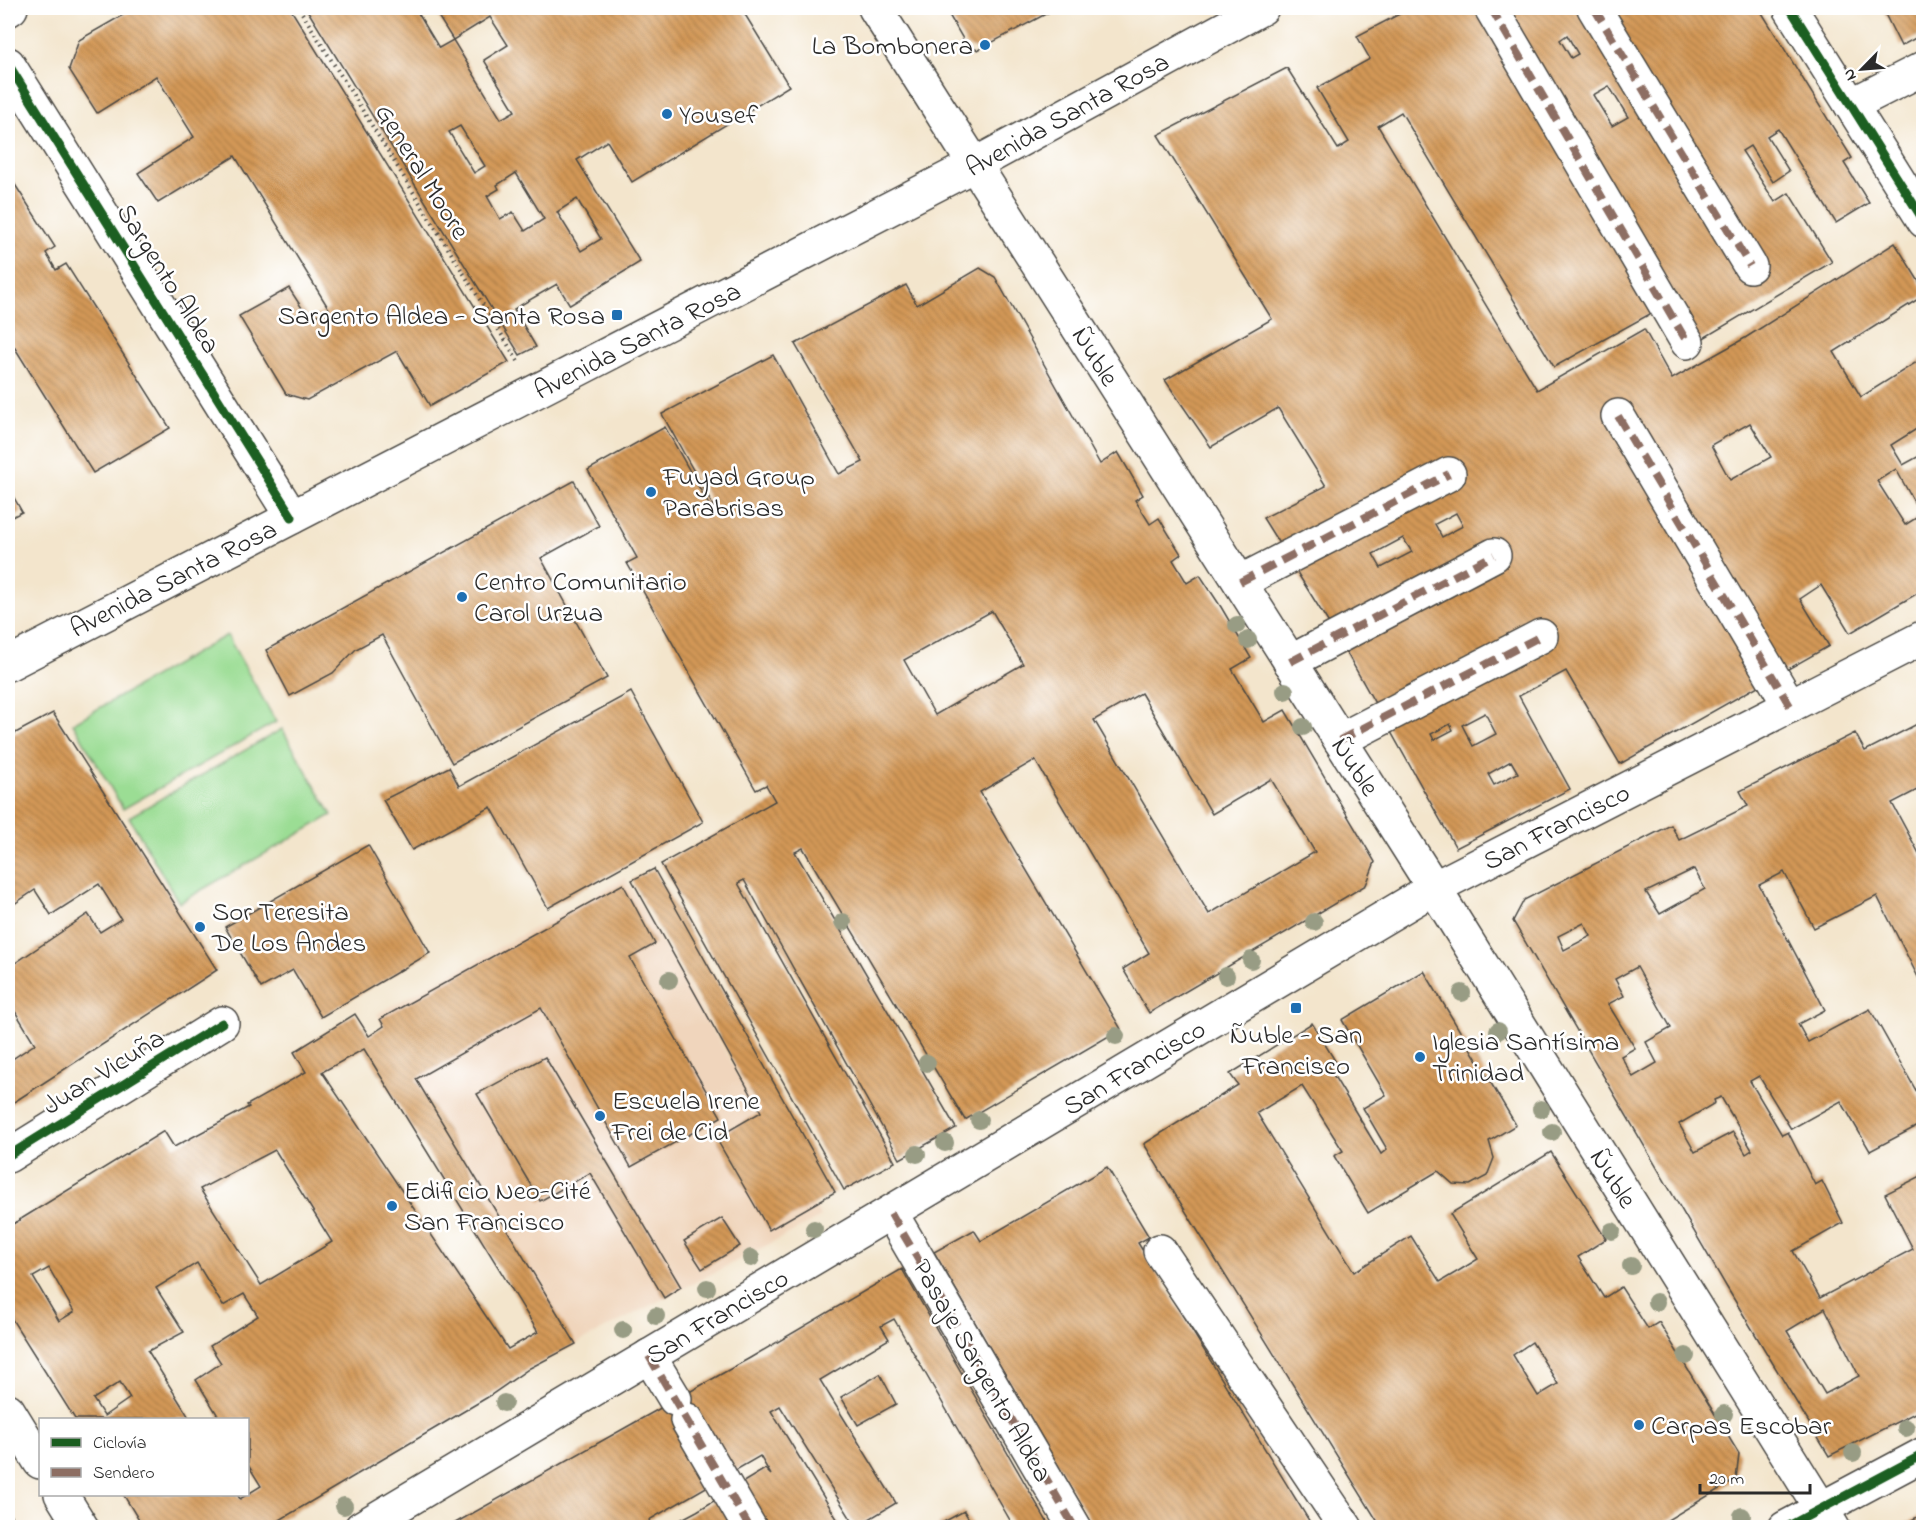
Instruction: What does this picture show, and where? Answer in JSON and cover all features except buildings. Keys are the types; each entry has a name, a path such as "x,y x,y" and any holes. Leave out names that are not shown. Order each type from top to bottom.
{"main road":[{"name":"Ñuble","path":"874,8 1434,888 1827,1518"},
{"name":"Avenida Santa Rosa","path":"8,664 974,165 1262,8"},
{"path":"1491,8 1687,342"},
{"path":"1594,8 1750,266"},
{"path":"1790,8 1923,221"},
{"name":"Sargento Aldea","path":"8,64 292,517"},
{"path":"1851,105 1923,68"},
{"path":"1618,416 1790,706"},
{"path":"1240,582 1449,474"},
{"path":"1290,662 1494,555"},
{"path":"1340,740 1541,636"},
{"name":"San Francisco","path":"362,1527 1434,888 1923,637"},
{"name":"Juan Vicuña","path":"8,1156 222,1023"},
{"name":"Pasaje Sargento Aldea","path":"891,1213 1075,1527"},
{"path":"1160,1251 1346,1527"},
{"path":"649,1356 750,1527"},
{"path":"8,1410 39,1460"},
{"path":"1785,1527 1827,1518 1923,1454"},
{"path":"62,1496 82,1527"}],"shaded area":[{"name":"Escuela Irene Frei de Cid","path":"625,878 821,1217 576,1344 377,1014"}],"green space":[{"path":"227,635 276,722 123,809 73,723"},
{"path":"282,729 332,815 179,903 129,817"}],"marked path":[{"path":"1491,8 1687,342"},
{"path":"1594,8 1750,266"},
{"path":"1618,416 1790,706"},
{"path":"1240,582 1449,474"},
{"path":"1290,662 1494,555"},
{"path":"1340,740 1541,636"},
{"path":"891,1213 1075,1528"},
{"path":"649,1356 750,1528"}],"cycle path":[{"path":"1790,8 1924,221"},
{"path":"8,64 292,517"},
{"path":"8,1156 222,1023"},
{"path":"1785,1528 1924,1454"}],"place":[{"name":"La Bombonera","path":"985,45"},
{"name":"Yousef","path":"667,114"},
{"name":"Sargento Aldea - Santa Rosa","path":"617,315"},
{"name":"Fuyad Group Parabrisas","path":"651,492"},
{"name":"Centro Comunitario Carol Urzua","path":"462,597"},
{"name":"Sor Teresita De Los Andes","path":"200,927"},
{"name":"Ñuble - San Francisco","path":"1296,1008"},
{"name":"Iglesia Santísima Trinidad","path":"1420,1057"},
{"name":"Escuela Irene Frei de Cid","path":"600,1116"},
{"name":"Edificio Neo-Cité San Francisco","path":"392,1206"},
{"name":"Carpas Escobar","path":"1639,1425"}]}
